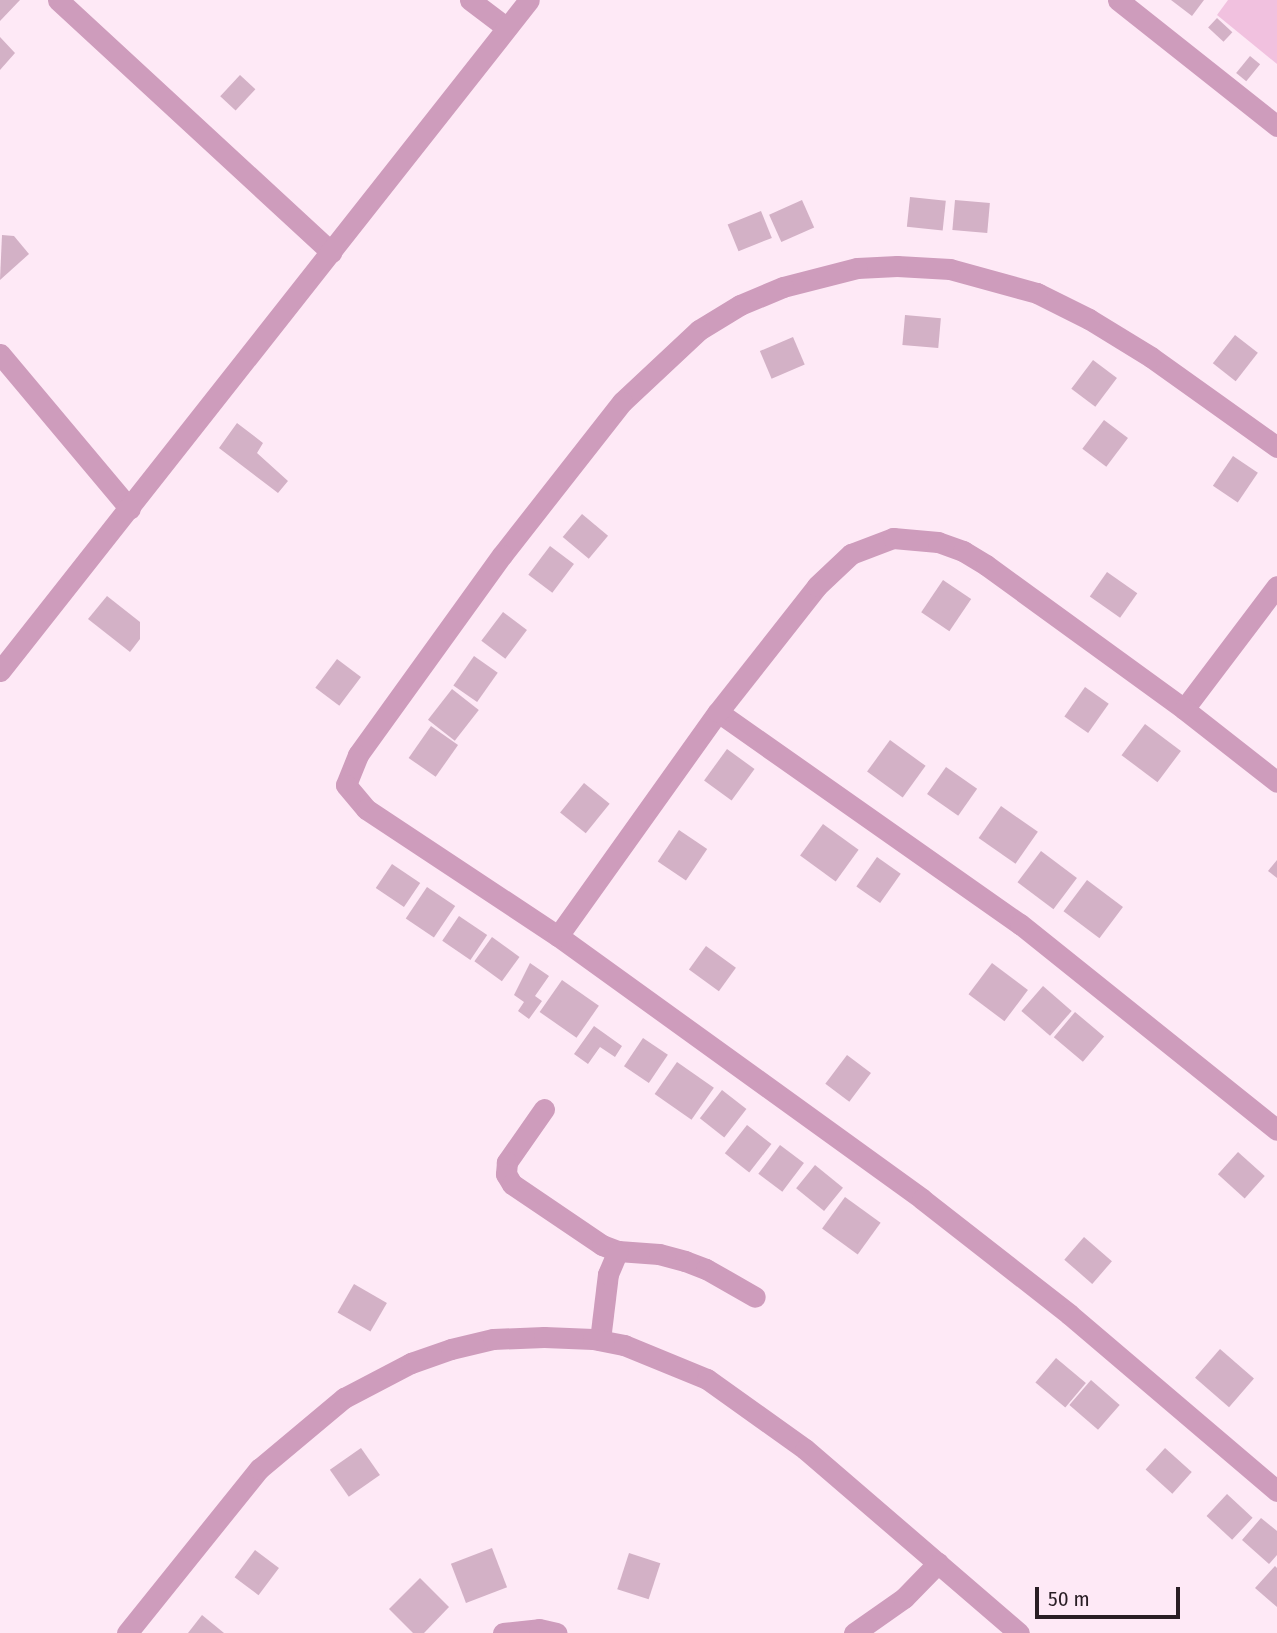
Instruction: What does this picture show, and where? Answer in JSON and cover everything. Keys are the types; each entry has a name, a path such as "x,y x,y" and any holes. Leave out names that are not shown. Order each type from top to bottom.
{"street":[{"path":"58,0 331,252"},
{"path":"470,0 507,28"},
{"path":"0,671 530,0"},
{"path":"1123,1 1277,126"},
{"path":"1277,447 1151,357 1089,319 1037,293 950,269 897,266 822,274 740,304 699,330 622,402 576,458 358,755 346,785 366,809 558,936 922,1199 1069,1314 1277,1491"},
{"path":"0,354 130,509"},
{"path":"558,936 718,712 830,572 851,554 892,538 919,538 963,551 986,565 1184,709 1277,782"},
{"path":"1184,709 1277,586"},
{"path":"718,712 1020,924 1277,1130"},
{"path":"544,1109 512,1154 506,1174 512,1184 602,1245 618,1251 659,1254 685,1261 706,1269 755,1297"},
{"path":"600,1340 608,1274 618,1251"},
{"path":"127,1633 259,1469 344,1398 411,1363 451,1349 506,1339 544,1337 600,1340 656,1355 718,1386 805,1449 1019,1633"},
{"path":"854,1633 904,1598 938,1563"},
{"path":"503,1633 538,1629 557,1633"}],"shaded area":[{"path":"1228,0 1277,0 1277,64 1217,15"}],"building":[{"path":"0,0 20,0 0,21"},
{"path":"1171,0 1204,0 1192,16"},
{"path":"1217,18 1232,32 1223,42 1208,28"},
{"path":"0,37 15,53 0,70"},
{"path":"1250,56 1260,64 1246,81 1236,73"},
{"path":"240,75 255,89 236,111 220,96"},
{"path":"910,197 946,201 943,231 907,227"},
{"path":"802,200 814,227 781,242 769,215"},
{"path":"955,200 990,203 987,233 952,230"},
{"path":"761,211 772,238 738,251 728,224"},
{"path":"2,235 14,236 29,254 0,280"},
{"path":"905,315 941,318 938,348 902,345"},
{"path":"1235,335 1258,353 1236,381 1213,363"},
{"path":"793,337 805,365 772,379 760,351"},
{"path":"1093,360 1117,378 1095,407 1071,389"},
{"path":"1104,420 1128,438 1106,467 1082,449"},
{"path":"237,423 263,443 257,453 288,481 278,493 219,448"},
{"path":"1233,456 1258,473 1238,503 1213,486"},
{"path":"582,514 608,536 589,559 563,537"},
{"path":"550,546 574,564 552,593 528,575"},
{"path":"1107,572 1137,593 1120,618 1090,597"},
{"path":"943,580 971,599 949,631 921,612"},
{"path":"107,596 140,622 140,639 130,652 88,619"},
{"path":"503,612 527,630 505,659 481,641"},
{"path":"474,656 498,673 477,702 453,685"},
{"path":"337,659 361,677 339,706 315,688"},
{"path":"1085,687 1109,704 1088,733 1064,716"},
{"path":"452,689 479,710 455,741 428,720"},
{"path":"1145,724 1181,751 1157,782 1122,755"},
{"path":"431,726 458,745 436,777 409,758"},
{"path":"890,740 926,766 903,797 867,772"},
{"path":"727,749 755,769 732,801 704,781"},
{"path":"946,767 977,789 958,816 927,794"},
{"path":"584,783 610,804 586,833 560,813"},
{"path":"1001,806 1038,832 1015,864 979,838"},
{"path":"823,824 859,850 836,881 800,856"},
{"path":"679,830 707,849 686,881 658,862"},
{"path":"1041,851 1077,878 1053,909 1018,882"},
{"path":"877,857 901,874 880,903 856,886"},
{"path":"1277,860 1277,878 1268,871"},
{"path":"392,864 420,883 404,907 376,888"},
{"path":"1087,880 1123,907 1099,938 1064,911"},
{"path":"427,887 455,906 434,938 406,919"},
{"path":"459,916 487,935 470,960 442,941"},
{"path":"492,937 520,957 502,981 474,961"},
{"path":"706,946 736,968 719,991 689,969"},
{"path":"530,963 549,976 535,996 542,1001 529,1019 518,1011 524,1002 514,995"},
{"path":"992,963 1028,990 1004,1021 969,994"},
{"path":"562,980 599,1006 576,1038 540,1012"},
{"path":"1043,986 1072,1011 1050,1036 1021,1011"},
{"path":"1075,1012 1104,1036 1083,1062 1054,1037"},
{"path":"594,1026 622,1046 615,1057 600,1047 588,1064 574,1054"},
{"path":"643,1038 668,1055 649,1083 624,1066"},
{"path":"847,1055 871,1073 849,1102 825,1084"},
{"path":"677,1062 714,1088 691,1120 655,1094"},
{"path":"722,1090 746,1109 724,1137 700,1118"},
{"path":"747,1125 771,1144 749,1172 725,1153"},
{"path":"780,1145 804,1163 782,1192 758,1174"},
{"path":"1238,1152 1265,1176 1245,1198 1218,1174"},
{"path":"815,1165 843,1188 824,1211 796,1188"},
{"path":"845,1197 881,1223 858,1254 822,1229"},
{"path":"1084,1237 1112,1261 1092,1284 1064,1260"},
{"path":"354,1284 387,1303 370,1332 338,1313"},
{"path":"1220,1349 1254,1379 1229,1407 1195,1378"},
{"path":"1056,1358 1086,1383 1065,1408 1035,1383"},
{"path":"1091,1380 1120,1405 1098,1430 1069,1405"},
{"path":"361,1448 380,1475 349,1497 330,1470"},
{"path":"1165,1448 1192,1472 1172,1494 1146,1470"},
{"path":"1227,1494 1253,1518 1232,1540 1207,1516"},
{"path":"1261,1518 1277,1531 1277,1555 1269,1564 1242,1540"},
{"path":"492,1548 507,1587 466,1603 451,1564"},
{"path":"255,1550 279,1568 258,1595 235,1577"},
{"path":"629,1553 660,1563 649,1599 617,1589"},
{"path":"1275,1566 1277,1568 1277,1607 1255,1588"},
{"path":"420,1578 449,1607 424,1633 413,1633 389,1609"},
{"path":"202,1615 224,1633 188,1633"}]}
